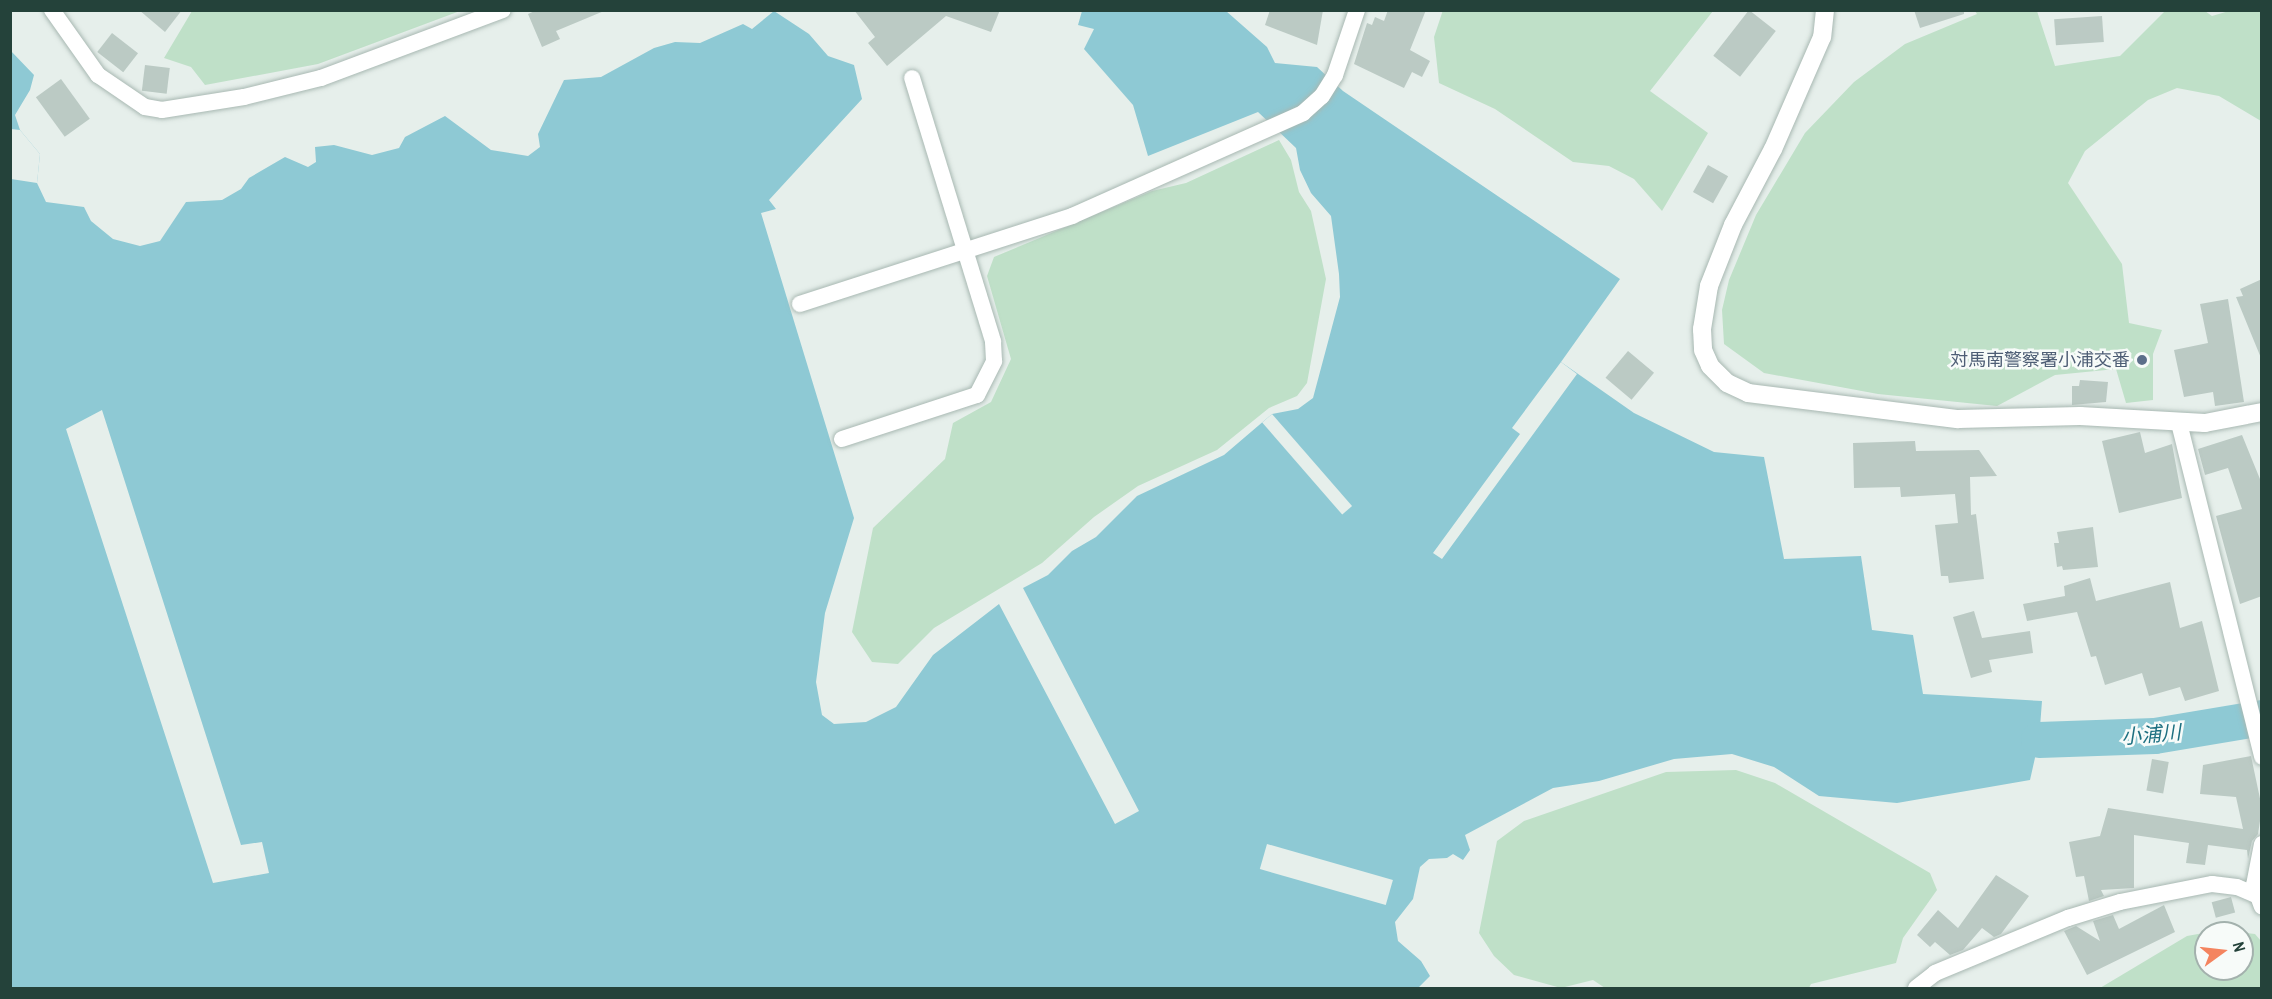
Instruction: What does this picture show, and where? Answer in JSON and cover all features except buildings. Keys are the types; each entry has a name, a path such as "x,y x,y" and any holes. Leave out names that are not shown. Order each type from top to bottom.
{"street":[{"path":"52,10 98,75 145,107 162,110 244,97 321,78 503,10"},
{"path":"800,304 965,253 1072,216 1270,129 1312,106 1335,75 1357,10"},
{"path":"1825,10 1817,47 1773,149 1733,225 1709,286 1702,329 1710,366 1727,383 1748,393 1958,419 2080,416 2179,423 2237,420 2262,412"},
{"path":"842,439 977,395 987,380 995,350 912,78"},
{"path":"2179,423 2262,757"},
{"path":"2259,901 2254,878 2262,844"},
{"path":"1916,988 1935,973 2068,918 2120,902 2212,884 2237,886 2259,901"}],"green space":[{"path":"1443,10 1713,11 1650,91 1708,133 1662,211 1634,179 1609,166 1573,162 1495,109 1439,83 1434,37"},
{"path":"192,11 460,11 318,64 205,85 191,67 164,58"},
{"path":"1975,11 2037,11 2055,66 2120,56 2165,11 2205,11 2212,16 2229,11 2261,11 2261,121 2219,96 2177,88 2148,100 2085,151 2068,183 2122,264 2129,323 2162,330 2153,354 2153,400 2126,403 2116,369 2055,375 1997,406 1878,394 1764,373 1724,344 1722,310 1729,280 1756,215 1805,133 1854,82 1905,44 1977,14"},
{"path":"1279,140 1291,160 1299,192 1311,211 1326,279 1307,383 1297,396 1269,408 1217,450 1138,486 1094,517 1042,563 934,628 898,664 872,662 852,632 873,528 945,459 953,423 991,402 1011,359 987,276 994,257 1152,191 1186,183"},
{"path":"1736,770 1775,783 1930,873 1937,890 1903,938 1896,963 1811,984 1809,988 1605,988 1593,980 1561,988 1514,975 1494,956 1479,933 1497,841 1524,821 1666,772"},
{"path":"2254,934 2261,941 2261,988 2100,988 2187,936 2194,935 2194,981 2254,981"}],"water":[{"path":"774,11 809,34 828,56 854,65 862,99 769,200 776,209 761,213 854,518 825,613 816,682 822,715 834,724 866,722 896,707 933,655 999,604 1115,824 1139,811 1023,588 1048,575 1072,551 1096,537 1137,496 1224,455 1272,414 1298,409 1313,398 1340,297 1339,274 1331,216 1311,193 1300,170 1296,148 1258,112 1148,156 1133,105 1084,49 1094,29 1078,25 1082,11 1226,11 1267,47 1275,63 1317,67 1343,91 1620,279 1561,362 1634,413 1714,452 1764,457 1784,559 1861,556 1872,630 1913,635 1923,694 2042,701 2039,740 2030,780 1897,803 1819,796 1774,767 1732,754 1674,759 1599,781 1553,788 1465,835 1470,850 1463,860 1453,854 1447,858 1429,859 1420,867 1413,899 1395,922 1398,941 1421,961 1430,976 1418,988 11,988 10,50 34,75 30,90 15,115 20,130 40,154 37,183 46,202 84,207 91,221 113,239 140,246 160,241 186,202 222,200 241,189 249,178 285,157 308,167 316,162 315,147 334,145 372,155 399,148 405,137 445,116 491,150 528,156 540,147 538,134 564,80 601,77 654,48 675,42 700,43 743,24 752,29"}],"pier":[{"path":"11,129 20,130 40,154 37,183 11,179"},
{"path":"1561,362 1577,374 1442,559 1433,553 1520,434 1512,428"},
{"path":"102,410 241,845 262,842 269,873 213,883 66,429"},
{"path":"1272,414 1352,506 1342,515 1262,423"},
{"path":"1267,844 1393,880 1386,905 1260,869"}],"waterway":[{"name":"小浦川","path":"2039,740 2155,736 2262,718"}],"place":[{"name":"対馬南警察署小浦交番","path":"2142,360"}]}
